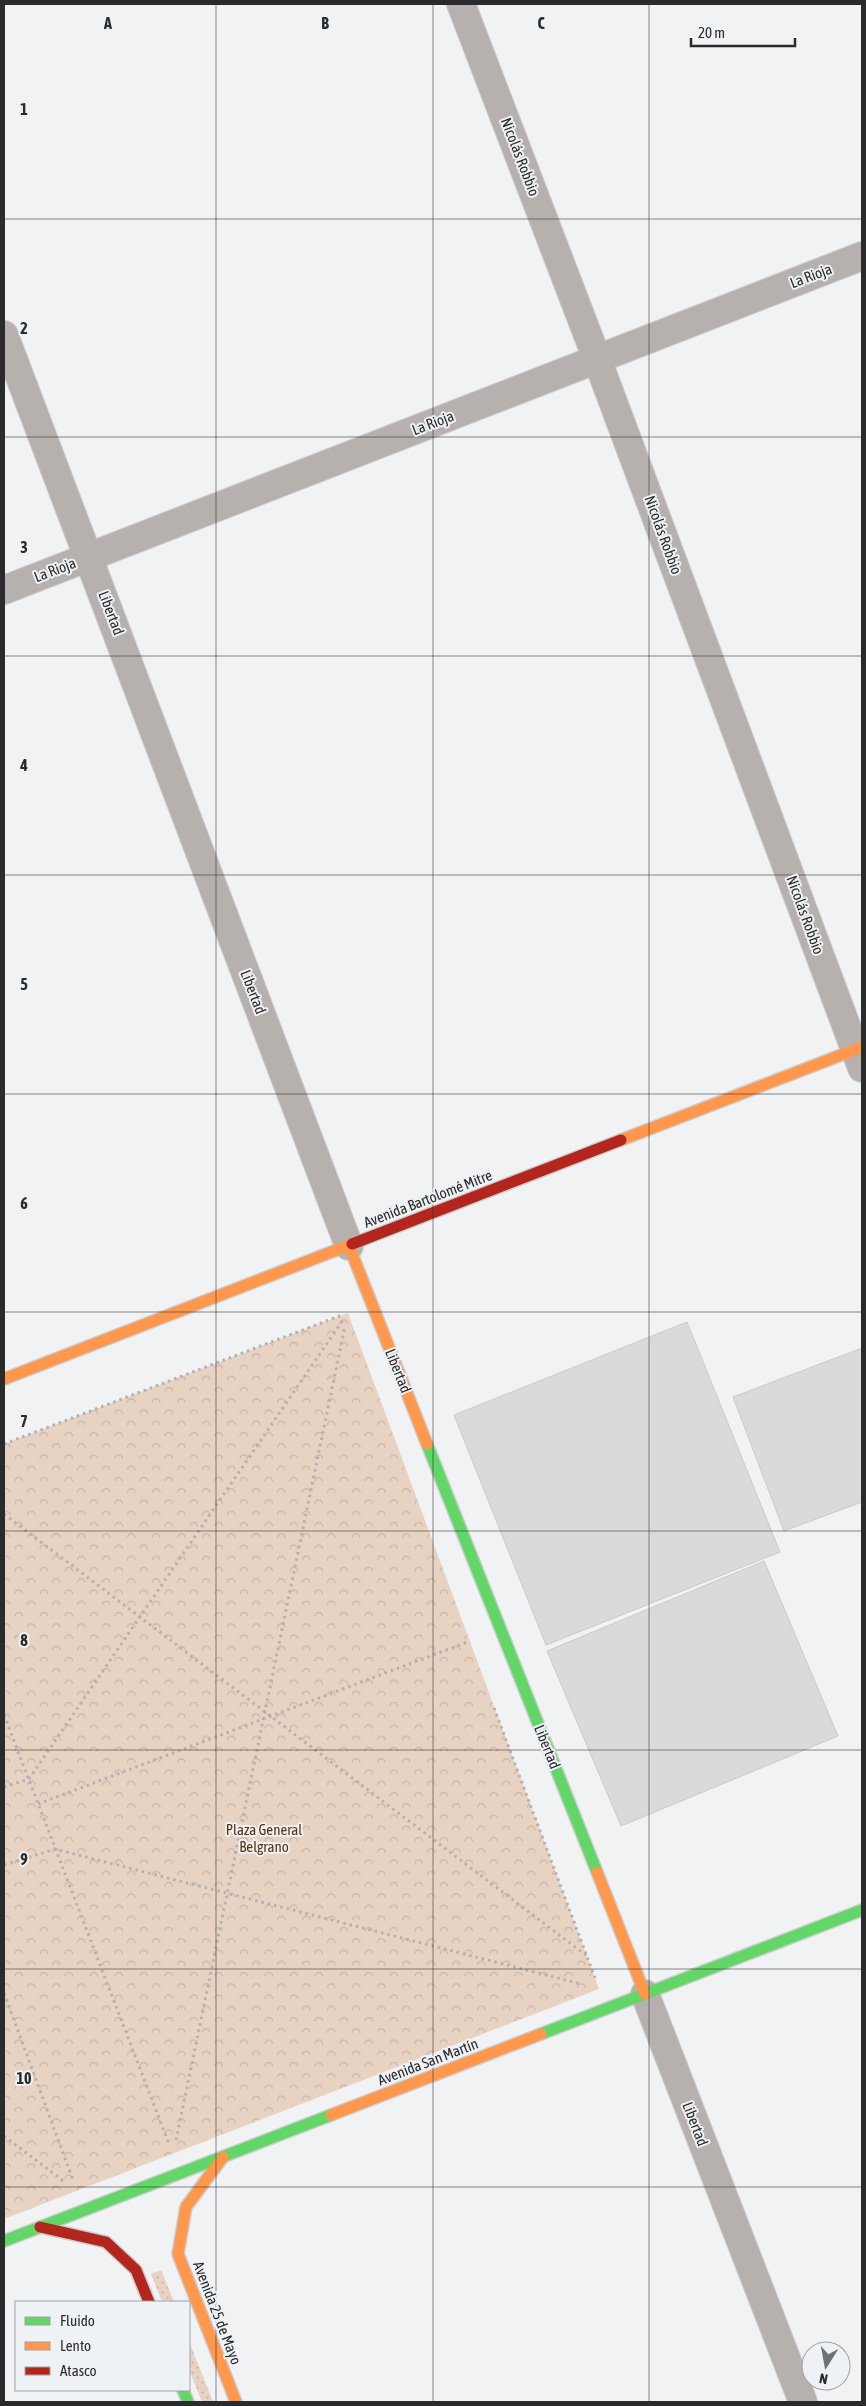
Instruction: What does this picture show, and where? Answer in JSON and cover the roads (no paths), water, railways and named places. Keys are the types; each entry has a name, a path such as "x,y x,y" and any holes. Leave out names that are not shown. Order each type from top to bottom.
{"main road":[{"name":"Avenida Bartolomé Mitre","path":"4,1379 349,1246 860,1055"},
{"name":"Libertad","path":"349,1246 645,1994"},
{"name":"Avenida San Martín","path":"4,2241 862,1910"},
{"name":"Avenida 25 de Mayo","path":"223,2157 186,2207 178,2254 236,2402"},
{"path":"40,2227 106,2242 136,2270 149,2301"}],"street":[{"name":"Nicolás Robbio","path":"461,4 860,1055"},
{"name":"La Rioja","path":"4,590 862,256"},
{"name":"Libertad","path":"4,335 349,1246"},
{"name":"Libertad","path":"645,1994 803,2402"}],"park label":[{"name":"Plaza General Belgrano","path":"264,1838"}]}
